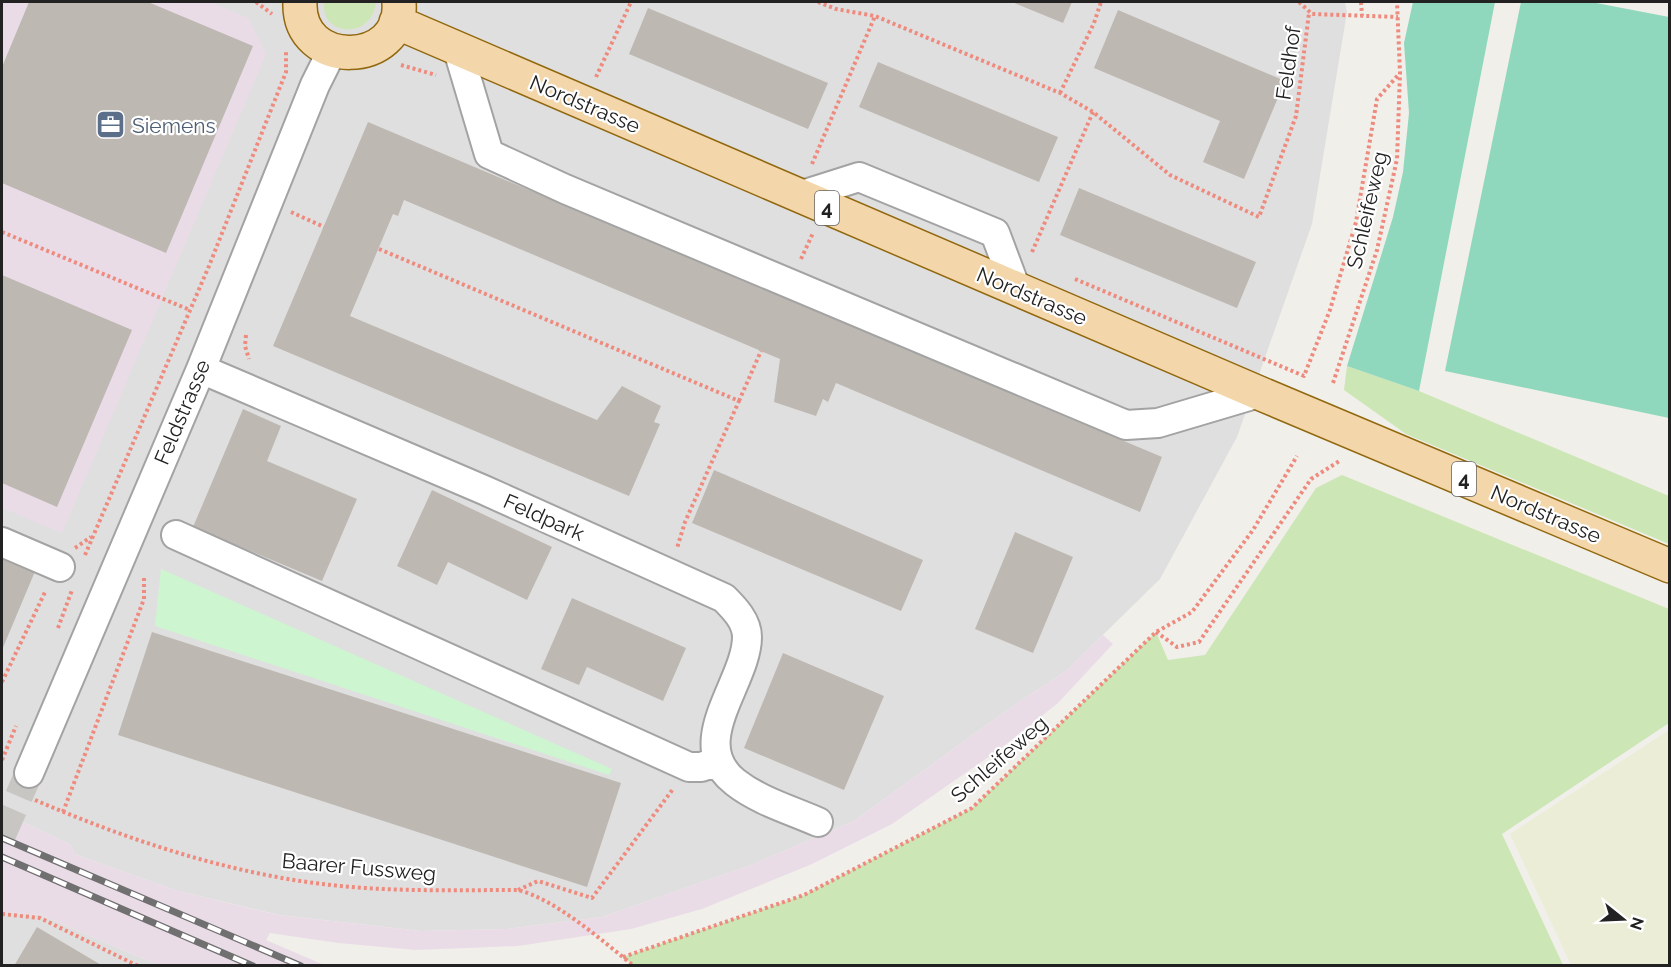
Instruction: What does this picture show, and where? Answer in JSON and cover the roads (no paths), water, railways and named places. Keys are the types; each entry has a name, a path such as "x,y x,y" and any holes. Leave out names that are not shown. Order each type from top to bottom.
{"main road":[{"path":"289,11 302,20 309,33 319,44 332,51 348,54 370,49 388,35 398,12"},
{"name":"Nordstrasse","path":"398,12 458,50 1259,393 1670,566"}],"street":[{"path":"458,50 489,154 790,285 1126,425 1158,423 1259,393"},
{"name":"Feldstrasse","path":"31,786 315,85 332,51"},
{"path":"811,201 859,177 995,233 1016,289"},
{"name":"Feldpark","path":"201,369 484,490 724,598 739,614 747,636 742,660 719,719 716,744 719,761"},
{"path":"176,534 689,767 701,767 719,761 734,782 757,795 818,822"},
{"path":"2,542 72,571"}],"tunnel":[{"path":"2,835 29,773"}],"railway":[{"path":"2,838 301,966"},
{"path":"2,857 253,966"}],"place":[{"name":"Siemens","path":"111,125"}]}
